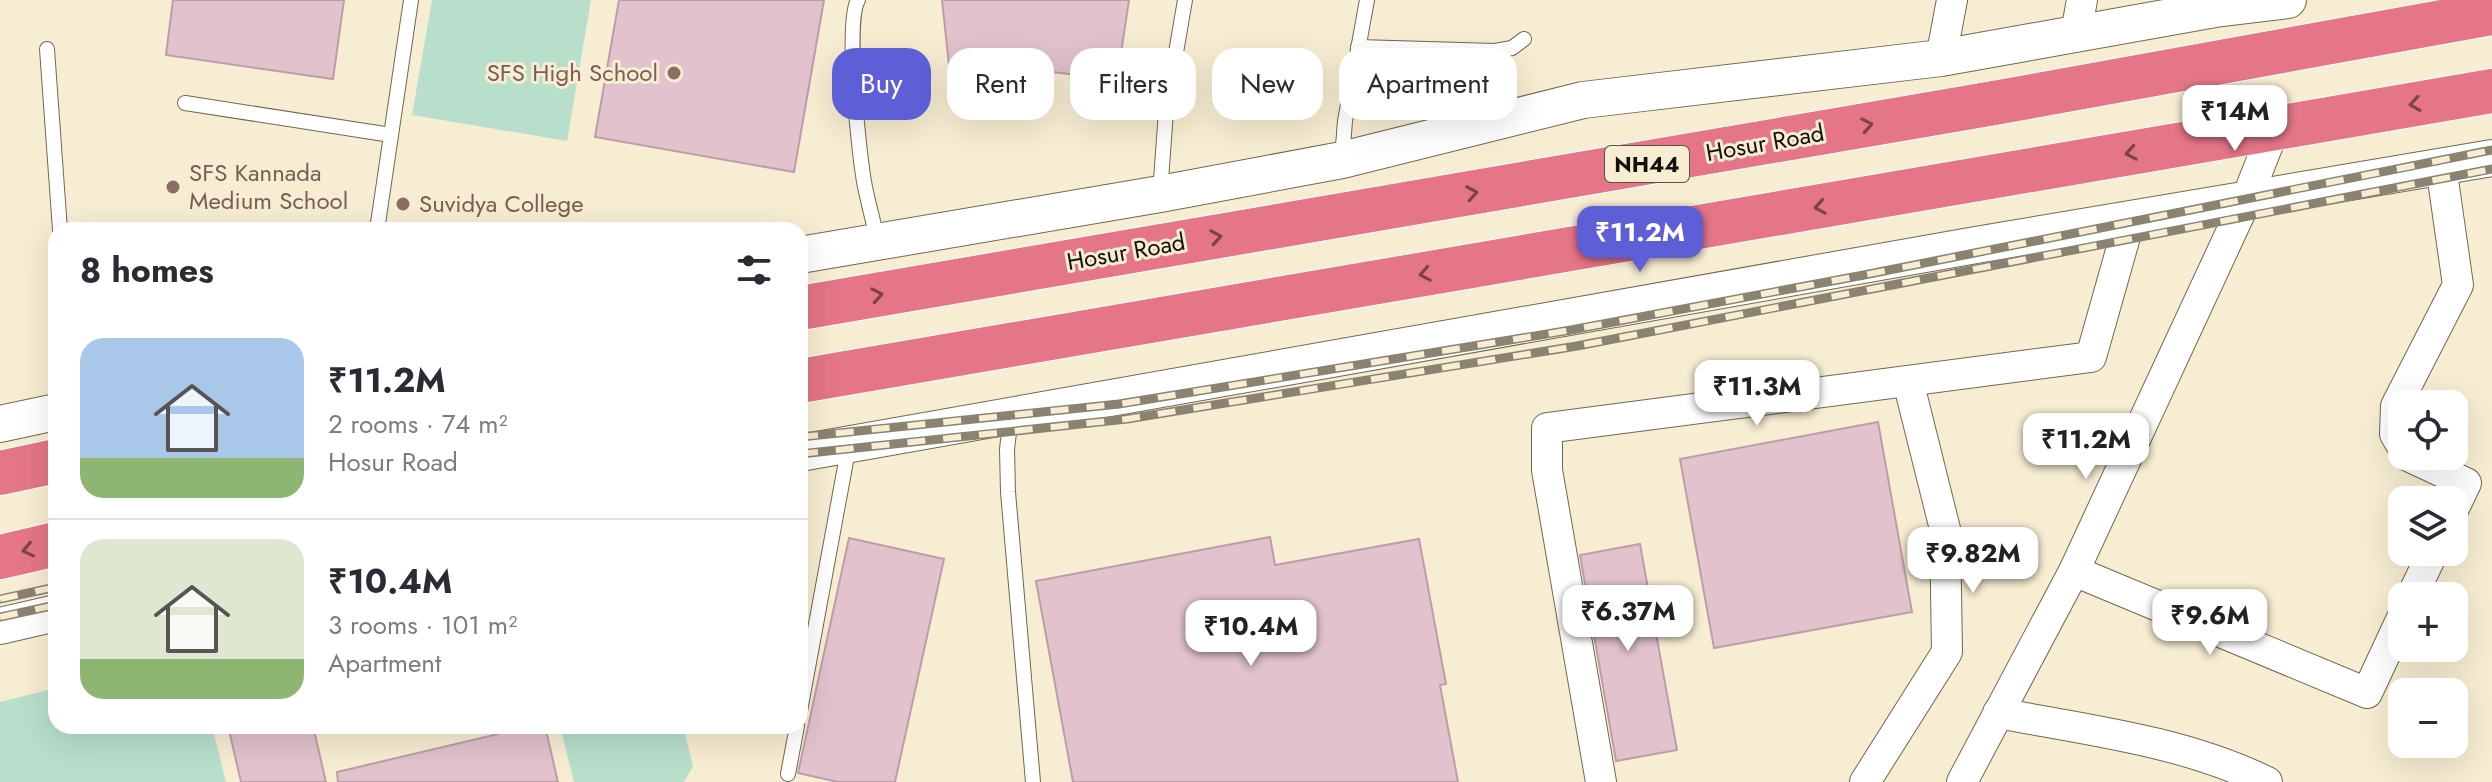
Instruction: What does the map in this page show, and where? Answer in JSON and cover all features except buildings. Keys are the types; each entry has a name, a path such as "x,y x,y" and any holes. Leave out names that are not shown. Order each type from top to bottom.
{"highway":[{"name":"Hosur Road","path":"808,307 1886,122 2492,13"},
{"path":"808,380 2492,91"},
{"path":"0,473 48,463"},
{"path":"0,557 48,546"}],"street":[{"path":"1941,58 1952,0"},
{"path":"808,254 1342,160 1583,100 1941,58 2079,16 2288,0"},
{"path":"1962,782 2074,571 2247,198 2274,129"},
{"path":"808,452 2247,198 2474,165 2458,285 2404,390"},
{"path":"1601,782 1547,470 1547,428 2091,357 2130,219"},
{"path":"1865,782 1947,652 1945,529 1908,381"},
{"path":"0,424 48,414"},
{"path":"2438,470 2466,483 2465,486"},
{"path":"2074,571 2367,693 2388,648"},
{"path":"0,626 48,615"},
{"path":"1998,713 2187,752 2267,782"}],"lane":[{"path":"378,222 411,0"},
{"path":"858,0 854,7 852,46 865,184 878,243"},
{"path":"1160,194 1166,111 1185,0"},
{"path":"1342,160 1345,121 1367,0"},
{"path":"1358,47 1495,51 1512,48 1524,39"},
{"path":"47,49 59,222"},
{"path":"185,103 391,135"},
{"path":"1011,416 1007,449 1008,492 1033,782"},
{"path":"808,668 849,445"},
{"path":"788,774 796,734"}],"green space":[{"path":"432,0 591,0 567,141 412,115"},
{"path":"48,690 48,734 214,734 226,782 0,782 0,702"},
{"path":"562,734 685,734 693,766 684,782 574,782"}],"railway":[{"path":"808,436 1119,404 1571,330 2492,150"},
{"path":"808,453 1127,419 1577,346 2492,169"},
{"path":"0,599 48,589"},
{"path":"0,617 48,607"}],"place":[{"name":"SFS High School","path":"674,73"},
{"name":"SFS Kannada Medium School","path":"173,187"},
{"name":"Suvidya College","path":"403,204"}]}
